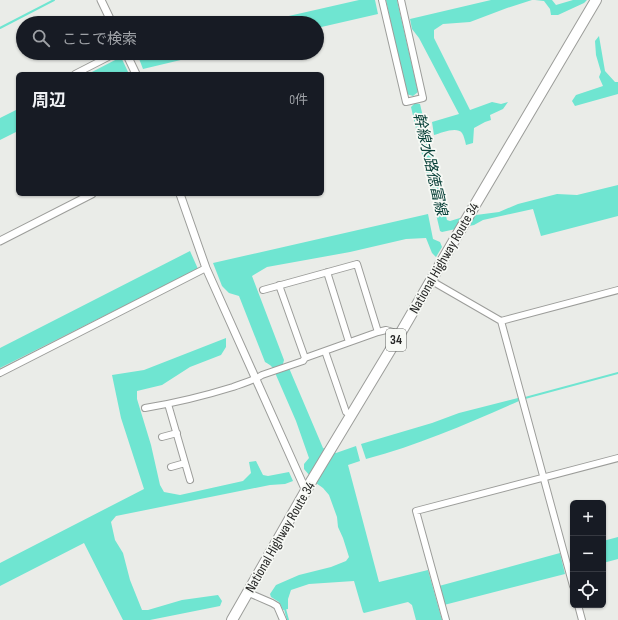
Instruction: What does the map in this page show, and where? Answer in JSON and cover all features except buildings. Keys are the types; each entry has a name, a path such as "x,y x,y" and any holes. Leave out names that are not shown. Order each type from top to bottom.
{"highway":[{"name":"National Highway Route 34","path":"232,620 312,480 400,334 472,208 596,0"}],"street":[{"path":"101,0 109,16"},
{"path":"382,0 406,102 424,98 401,0"},
{"path":"79,72 102,60"},
{"path":"129,60 135,72"},
{"path":"0,240 88,196"},
{"path":"181,196 206,268 306,491"},
{"path":"263,290 357,264 378,332"},
{"path":"0,373 206,268"},
{"path":"327,272 349,342"},
{"path":"430,280 501,321 570,575"},
{"path":"279,285 305,358"},
{"path":"501,321 618,290"},
{"path":"145,408 201,396 256,379 262,375 303,361 305,358 378,332 386,330 400,334"},
{"path":"325,351 346,412 351,415"},
{"path":"168,404 190,480"},
{"path":"162,437 177,433"},
{"path":"446,620 416,511 618,458"},
{"path":"171,467 185,462"},
{"path":"248,593 277,606 283,620"},
{"path":"579,608 582,620"}],"water":[{"path":"359,0 375,0 378,14 324,26 324,16 289,16"},
{"path":"386,0 397,0 418,92 413,96 406,94"},
{"path":"491,0 532,0 470,22 443,24 434,30 434,38 470,110 492,102 501,104 508,102 503,109 490,115 491,120 474,128 473,143 466,145 460,131 453,130 434,135 432,122 459,114 419,38 412,29 410,19"},
{"path":"535,0 552,0 556,5 573,0 587,0 584,3 558,15 551,15 550,9 544,1"},
{"path":"599,36 605,71 615,82 618,82 618,94 575,106 572,101 576,95 603,86 599,77 601,72 596,55 595,41"},
{"path":"115,60 122,60 128,72 92,72"},
{"path":"140,60 181,60 143,69"},
{"name":"幹線水路徳富線","path":"415,103 420,104 447,220 450,221 476,215 499,212 518,204 557,194 577,195 618,185 618,216 541,236 533,209 483,220 474,225 442,232 440,231 411,107"},
{"path":"16,110 16,132 0,140 0,118"},
{"path":"428,214 433,239 440,242 442,247 436,257 432,253 426,238 406,239 350,252 267,267 252,276 284,360 283,364 285,369 289,368 323,448 336,453 356,446 360,461 348,465 379,582 428,570 442,620 416,620 412,605 408,602 364,613 354,581 309,584 291,590 288,599 288,609 283,610 279,602 271,597 270,594 276,585 299,575 331,567 346,561 349,557 338,527 337,517 329,495 304,469 304,464 309,458 296,421 275,371 265,362 239,296 229,293 222,286 213,263"},
{"path":"190,251 198,269 0,368 0,348"},
{"path":"226,338 226,347 221,355 190,367 162,385 137,391 137,399 151,445 160,485 164,492 180,495 243,481 251,473 249,462 256,461 263,475 268,476 289,472 293,481 285,484 270,485 116,516 111,522 115,540 123,553 130,580 142,610 148,610 182,600 218,595 222,601 220,606 150,620 123,620 84,543 0,586 0,563 144,489 121,418 112,375 144,370"},
{"path":"518,398 519,401 444,433 366,459 361,444 432,423 459,413"},
{"path":"618,537 618,559 606,562 606,540"},
{"path":"560,553 565,574 444,605 439,586"}],"waterway":[{"path":"23,16 54,0"},
{"path":"0,28 16,20"},
{"path":"525,398 618,373"},
{"path":"285,609 288,620"}]}
